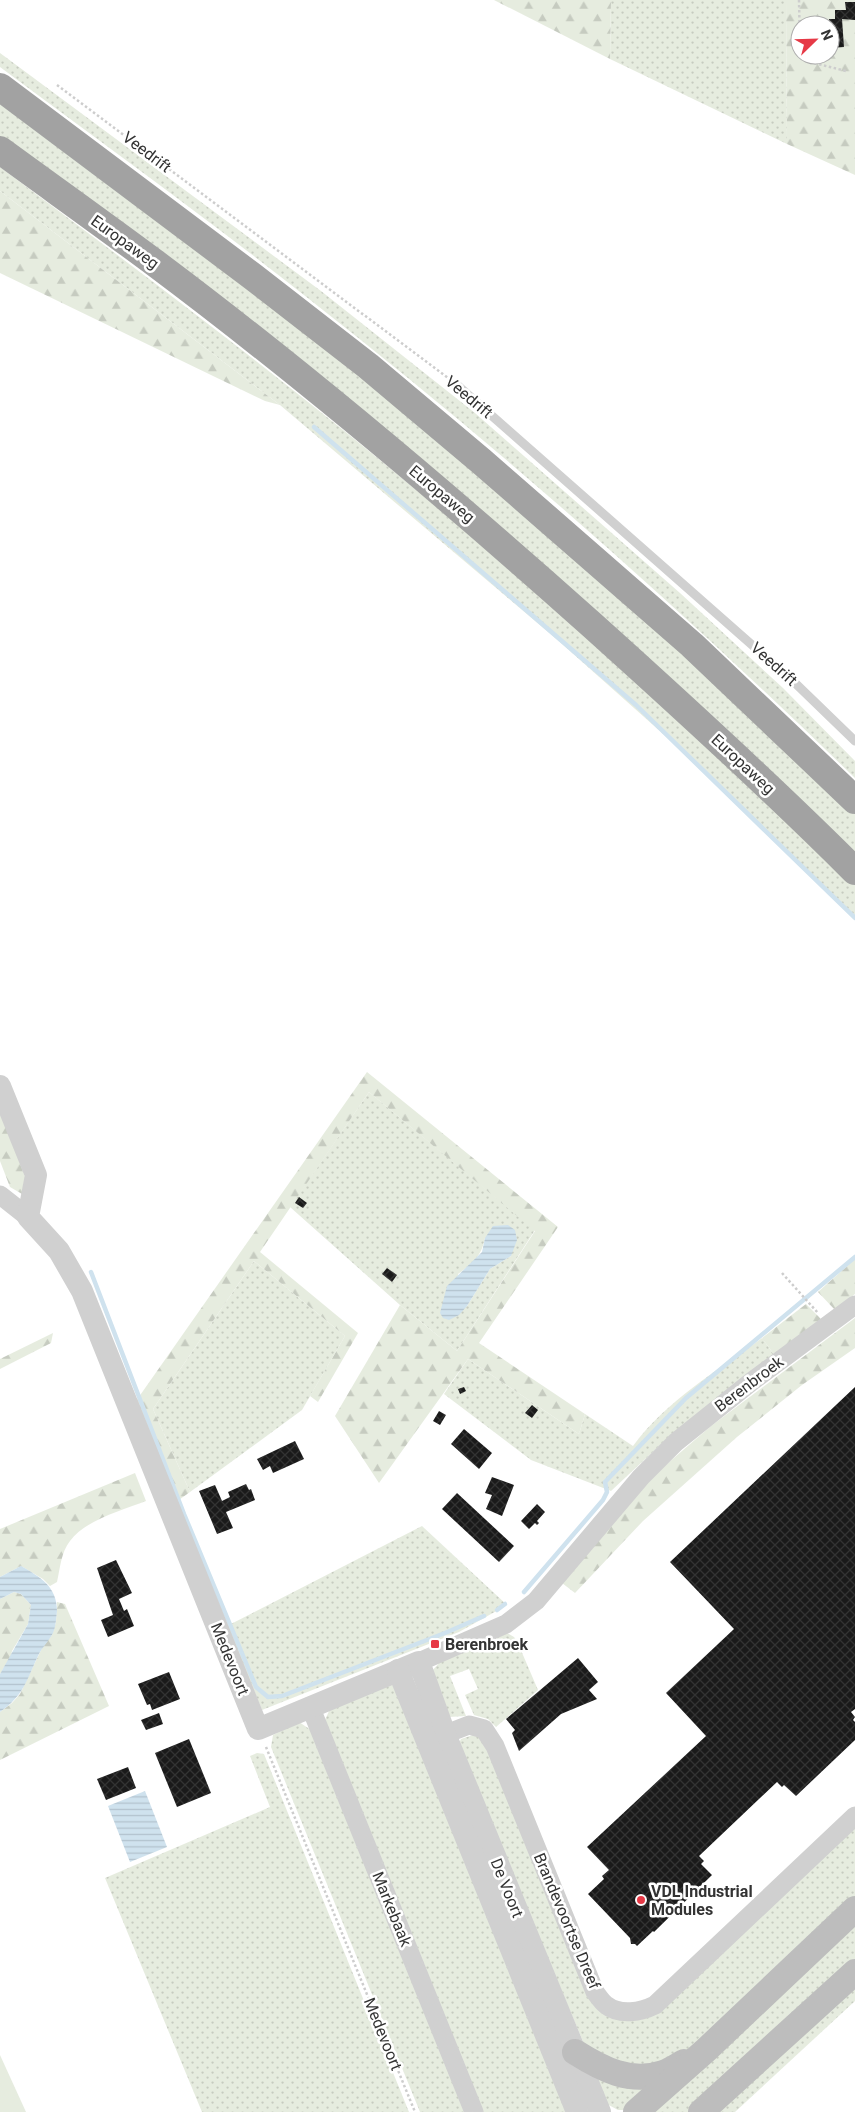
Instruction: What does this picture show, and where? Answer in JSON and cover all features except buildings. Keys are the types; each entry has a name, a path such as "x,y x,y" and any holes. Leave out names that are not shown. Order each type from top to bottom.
{"highway":[{"path":"0,87 368,366 481,460 692,645 855,800"},
{"name":"Europaweg","path":"0,150 156,264 338,406 446,497 660,686 806,822 855,871"}],"main road":[{"path":"636,2112 706,2050 855,1909"},
{"path":"701,2112 855,1972"},
{"path":"574,2052 616,2075 639,2077 663,2074 706,2050"}],"street":[{"path":"0,1086 36,1176 28,1218 0,1195"},
{"name":"Medevoort","path":"28,1218 59,1251 82,1291 258,1729"},
{"name":"Berenbroek","path":"258,1729 506,1624 536,1600 642,1477 676,1442 751,1382 855,1305"},
{"name":"De Voort","path":"419,1662 436,1738 577,2112"},
{"name":"De Voort","path":"398,1670 436,1738 600,2112"},
{"name":"Markebaak","path":"310,1706 474,2112"},
{"name":"Brandevoortse Dreef","path":"436,1738 469,1725 484,1729 495,1746 595,1992 606,2005 622,2011 642,2012 655,2005 855,1816"}],"lane":[{"name":"Veedrift","path":"457,384 793,681 855,741"}],"path":[{"path":"799,0 799,15"},
{"path":"822,65 846,71"},
{"name":"Veedrift","path":"57,84 457,384"},
{"path":"782,1273 830,1325"},
{"name":"Medevoort","path":"258,1729 415,2112"}],"green space":[{"path":"494,0 611,0 610,59"},
{"path":"611,0 786,0 787,144 610,59"},
{"path":"786,0 855,0 855,175 787,144"},
{"path":"0,53 321,291 475,413 680,593 783,688 855,761 855,778 656,591 520,471 380,355 271,269 0,67"},
{"path":"0,98 209,253 574,550 855,812 855,858 0,137"},
{"path":"0,167 165,291 327,417 433,504 540,596 855,880 855,920 689,757 561,643 280,405 0,191"},
{"path":"0,191 280,405 265,401 0,273"},
{"path":"367,1072 558,1227 479,1343 585,1414 579,1434 468,1359 379,1483 335,1416 400,1305 457,1351 535,1231 369,1092 260,1252 358,1333 318,1402 310,1396 345,1336 254,1261 153,1409 190,1492 176,1502 136,1401"},
{"path":"369,1092 535,1230 457,1351 400,1305 290,1207","holes":["485,1238 511,1256 490,1269 467,1306 458,1274 476,1259"]},
{"path":"0,1110 27,1182 22,1194 10,1187 0,1161"},
{"path":"855,1259 855,1294 835,1310 818,1292"},
{"path":"254,1261 345,1336 302,1410 190,1492 153,1409"},
{"path":"806,1304 822,1320 775,1356 762,1338"},
{"path":"855,1318 855,1348 802,1385 737,1437 643,1521 575,1593 562,1583 646,1482 711,1426"},
{"path":"53,1333 51,1343 0,1369 0,1359"},
{"path":"762,1338 775,1356 672,1434 611,1491 531,1460 444,1394 468,1359 579,1434 585,1414 633,1446 646,1430 676,1401"},
{"path":"135,1473 146,1501 105,1516 85,1527 77,1534 67,1545 61,1561 57,1582 50,1586 43,1579 21,1566 0,1577 0,1529"},
{"path":"422,1526 507,1605 459,1632 262,1710 227,1626"},
{"path":"14,1592 21,1594 31,1605 28,1624 0,1674 0,1599"},
{"path":"57,1602 65,1604 109,1706 0,1760 0,1712 20,1694 42,1648 52,1635 56,1622"},
{"path":"507,1633 517,1641 538,1690 496,1727 488,1719 474,1715 465,1695 478,1689 469,1669 450,1676 466,1716 449,1717 431,1672 441,1661"},
{"path":"393,1685 573,2112 480,2112 325,1720 333,1702 373,1686"},
{"path":"299,1722 311,1730 465,2112 420,2112 271,1747 273,1735"},
{"path":"473,1735 479,1736 484,1741 589,1987 632,2018 855,1825 855,1896 687,2055 648,2070 587,2051 458,1745 461,1739"},
{"path":"257,1753 264,1754 409,2112 202,2112 105,1878 270,1807 250,1756"},
{"path":"855,1916 855,1960 696,2112 647,2112"},
{"path":"855,1982 855,2001 735,2112 709,2112"},
{"path":"0,2055 26,2112 0,2112"},
{"path":"588,2065 661,2078 628,2110 618,2110 605,2103"}],"water":[{"path":"508,1225 515,1230 517,1240 511,1256 490,1269 467,1306 459,1315 449,1320 443,1318 440,1313 447,1286 482,1252 485,1238 493,1226"},
{"path":"21,1566 41,1578 51,1589 56,1602 56,1622 53,1633 40,1653 24,1687 14,1700 0,1712 0,1674 28,1624 31,1605 21,1594 14,1592 0,1599 0,1577"},
{"path":"145,1791 167,1847 130,1862 108,1806"}],"waterway":[{"path":"314,427 636,705 855,918"},
{"path":"524,1592 603,1500 607,1492 605,1482 686,1398 855,1257"},
{"path":"91,1272 184,1514 256,1687 268,1697 282,1696 484,1616"},
{"path":"497,1610 505,1604"}],"place":[{"name":"Berenbroek","path":"435,1644"},
{"name":"VDL Industrial Modules","path":"641,1900"}]}
